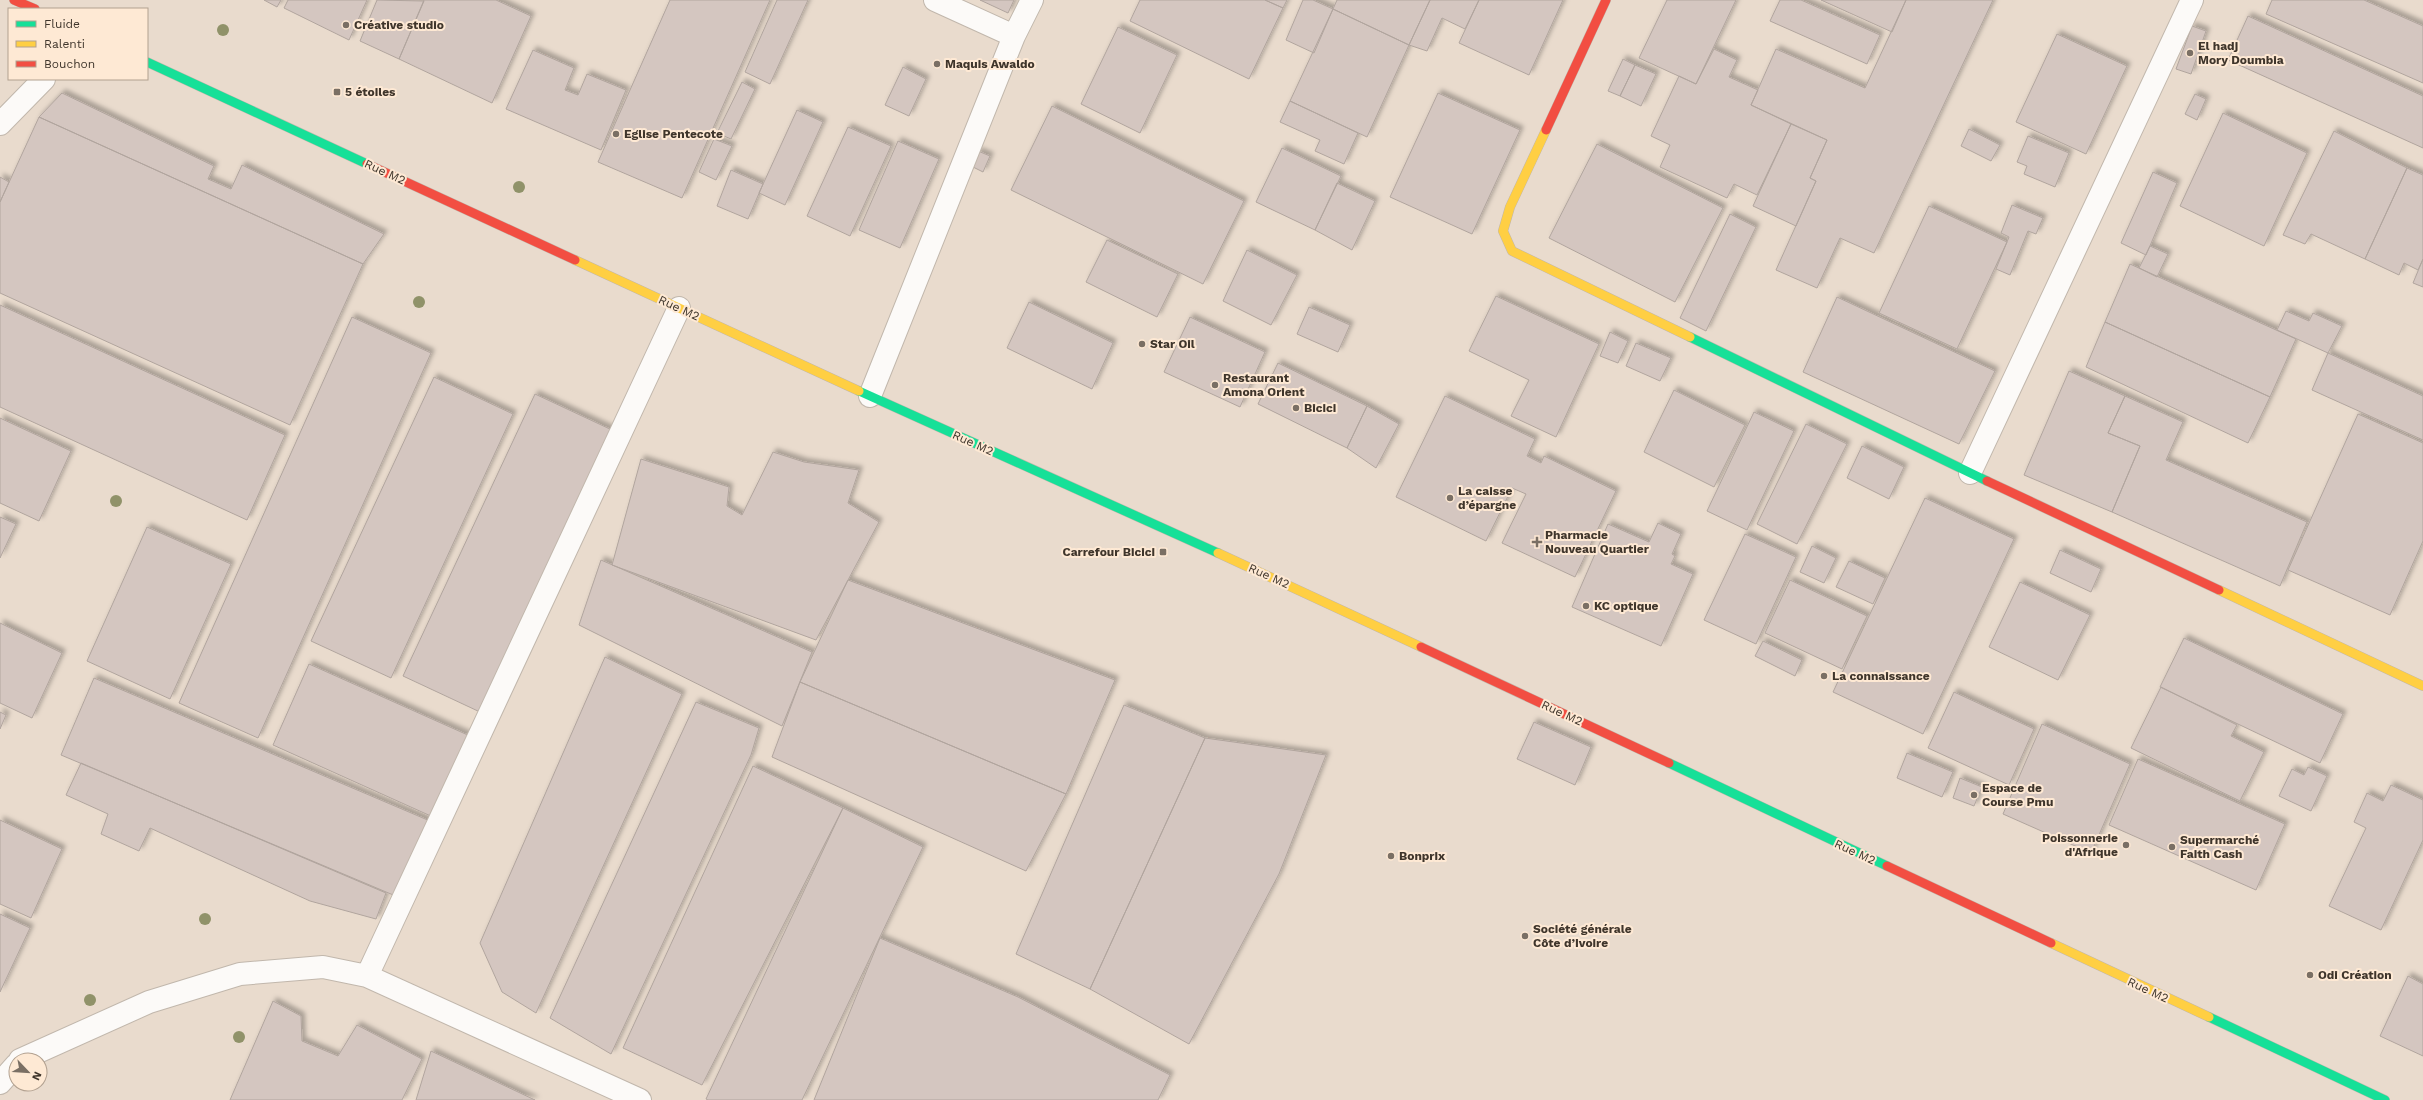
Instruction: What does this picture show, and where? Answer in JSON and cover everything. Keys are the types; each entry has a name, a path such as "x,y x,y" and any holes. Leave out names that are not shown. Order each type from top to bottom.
{"main road":[{"path":"1606,0 1510,207 1503,231 1512,251 1970,473 2423,686"},
{"name":"Rue M2","path":"148,62 870,396 1337,606 2090,963 2385,1100"}],"street":[{"path":"935,0 1014,36"},
{"path":"870,396 1014,36 1032,0"},
{"path":"1970,473 2192,0"},
{"path":"0,124 43,80"},
{"path":"367,976 679,308"},
{"path":"38,1052 149,1002 240,974 323,967 367,976 640,1100"},
{"path":"0,1083 8,1074"}],"building":[{"path":"264,0 281,0 277,7"},
{"path":"288,0 367,0 349,40 284,8"},
{"path":"377,0 424,1 399,59 360,41"},
{"path":"424,0 496,0 531,16 492,103 399,59"},
{"path":"670,0 770,0 682,198 598,162"},
{"path":"777,0 808,0 770,84 745,72"},
{"path":"980,0 1014,0 1008,13"},
{"path":"1140,0 1265,0 1283,8 1249,79 1130,21"},
{"path":"1265,0 1287,0 1283,8"},
{"path":"1303,0 1313,0 1333,9 1314,53 1286,40"},
{"path":"1337,0 1430,0 1409,45 1333,9"},
{"path":"1430,0 1479,0 1465,29 1442,18 1427,51 1409,45"},
{"path":"1479,0 1563,0 1529,75 1459,43"},
{"path":"1667,0 1736,0 1696,84 1639,58"},
{"path":"1780,0 1801,0 1880,35 1867,64 1770,21"},
{"path":"1821,0 1906,0 1892,32"},
{"path":"1906,0 1993,0 1874,253 1840,238 1817,288 1776,270 1816,181 1810,178 1827,140 1751,105 1776,49 1865,88"},
{"path":"2272,0 2364,0 2423,26 2423,83 2266,14"},
{"path":"1333,9 1409,45 1367,137 1290,101"},
{"path":"2248,16 2423,96 2423,148 2228,60"},
{"path":"2192,26 2206,31 2191,74 2176,69"},
{"path":"1118,27 1177,55 1140,133 1081,104"},
{"path":"2057,34 2127,66 2086,154 2016,122"},
{"path":"1714,49 1737,60 1729,77 1758,90 1751,105 1791,124 1757,195 1734,184 1727,198 1660,167 1670,145 1651,136 1679,76 1696,84"},
{"path":"533,50 574,68 565,90 578,95 587,74 626,90 601,150 506,109"},
{"path":"1623,59 1635,65 1620,96 1608,91"},
{"path":"1635,65 1656,74 1641,106 1620,96"},
{"path":"903,67 926,79 909,116 885,105"},
{"path":"742,82 755,89 731,139 717,133"},
{"path":"62,93 214,166 208,179 231,189 242,165 384,234 363,264 39,117"},
{"path":"1438,93 1520,130 1472,234 1390,197"},
{"path":"2195,94 2206,99 2197,120 2185,114"},
{"path":"1290,101 1358,133 1344,164 1315,151 1320,140 1280,122"},
{"path":"1052,106 1244,201 1203,284 1011,190"},
{"path":"797,110 823,122 785,205 759,193"},
{"path":"2223,113 2307,153 2264,246 2180,206"},
{"path":"39,117 363,264 290,425 0,293 0,202"},
{"path":"1791,124 1827,140 1810,178 1816,181 1796,226 1753,206"},
{"path":"848,127 891,146 850,236 807,216"},
{"path":"1969,129 2000,145 1991,161 1961,146"},
{"path":"2334,131 2407,168 2365,259 2311,234 2305,244 2283,235"},
{"path":"2028,136 2069,153 2055,187 2024,174 2027,166 2017,162"},
{"path":"714,139 732,146 716,180 699,172"},
{"path":"898,141 939,159 900,248 859,230"},
{"path":"1597,144 1723,208 1675,302 1549,238"},
{"path":"1282,148 1341,176 1315,230 1256,202"},
{"path":"978,151 990,156 983,172 971,166"},
{"path":"2407,168 2423,175 2423,259 2418,270 2404,263 2399,275 2365,259"},
{"path":"731,170 763,184 748,219 717,206"},
{"path":"2153,172 2177,183 2146,255 2121,243"},
{"path":"0,177 9,182 0,202"},
{"path":"1337,183 1375,201 1352,250 1315,230"},
{"path":"2012,205 2043,218 2036,234 2028,231 2010,275 1996,269 2009,237 2001,233"},
{"path":"1929,206 2007,242 1957,349 1879,313"},
{"path":"1730,214 1756,227 1706,331 1680,318"},
{"path":"1107,240 1178,274 1157,317 1086,282"},
{"path":"2150,246 2168,254 2157,277 2139,268"},
{"path":"1247,250 1297,275 1271,325 1223,301"},
{"path":"2423,259 2423,287 2413,283"},
{"path":"2130,264 2296,339 2270,397 2105,322"},
{"path":"1496,296 1599,344 1556,437 1511,416 1529,380 1469,351"},
{"path":"1837,297 1995,371 1959,444 1803,372"},
{"path":"1029,302 1113,343 1092,389 1007,348"},
{"path":"0,305 285,435 247,520 0,407"},
{"path":"1309,307 1350,325 1338,352 1297,334"},
{"path":"2286,311 2309,321 2313,313 2342,326 2328,353 2277,330"},
{"path":"352,317 431,353 258,738 179,703"},
{"path":"1190,317 1265,352 1240,407 1164,372"},
{"path":"2105,322 2270,397 2248,443 2086,367"},
{"path":"1610,332 1628,341 1618,363 1600,356"},
{"path":"1636,343 1671,358 1660,381 1626,366"},
{"path":"2328,353 2423,396 2423,440 2312,390"},
{"path":"1278,363 1367,406 1347,448 1258,404"},
{"path":"2069,371 2125,396 2108,433 2140,446 2112,512 2024,475"},
{"path":"434,377 513,414 391,678 311,641"},
{"path":"1674,390 1745,425 1714,487 1644,452"},
{"path":"535,394 612,430 480,712 403,676"},
{"path":"1445,396 1535,439 1527,456 1541,463 1544,456 1616,491 1575,577 1502,543 1526,494 1512,488 1486,541 1396,497"},
{"path":"2125,396 2183,422 2166,460 2307,522 2280,586 2112,512 2140,446 2108,433"},
{"path":"1367,406 1399,424 1376,468 1347,448"},
{"path":"1754,412 1794,431 1747,530 1707,511"},
{"path":"2358,414 2423,443 2423,541 2390,615 2288,570"},
{"path":"0,418 71,451 39,521 0,503"},
{"path":"1806,424 1847,444 1797,544 1757,524"},
{"path":"1862,446 1904,467 1889,499 1847,478"},
{"path":"773,452 804,462 859,470 848,503 879,522 816,640 612,565 641,459 729,487 727,506 742,515"},
{"path":"1925,498 2014,539 1923,734 1833,692"},
{"path":"0,517 16,524 0,558"},
{"path":"1658,523 1681,534 1672,554 1675,556 1671,564 1693,574 1661,646 1572,607 1608,524 1649,542"},
{"path":"147,527 231,564 170,699 87,661"},
{"path":"1745,534 1796,557 1756,644 1704,620"},
{"path":"1812,546 1836,558 1824,583 1800,572"},
{"path":"2060,550 2101,569 2091,592 2050,573"},
{"path":"601,560 812,652 782,726 579,625"},
{"path":"1849,561 1885,578 1873,604 1836,587"},
{"path":"848,580 1115,680 1066,794 800,682"},
{"path":"1790,580 1867,616 1842,669 1765,633"},
{"path":"2020,582 2090,615 2058,680 1989,647"},
{"path":"0,623 62,653 32,718 0,703"},
{"path":"2184,638 2343,714 2320,763 2160,687"},
{"path":"1763,641 1802,660 1795,676 1755,656"},
{"path":"605,657 682,694 536,1013 502,992 480,943"},
{"path":"309,664 470,736 433,817 273,745"},
{"path":"94,678 430,821 398,897 61,755"},
{"path":"800,682 1066,794 1026,871 772,757"},
{"path":"2161,687 2237,725 2231,736 2264,752 2240,801 2131,748"},
{"path":"1954,692 2034,729 2009,785 1928,748"},
{"path":"696,702 759,728 751,755 611,1054 550,1018"},
{"path":"1124,705 1205,738 1090,989 1016,954"},
{"path":"0,712 6,715 0,729"},
{"path":"1534,722 1591,747 1575,785 1517,759"},
{"path":"2042,724 2130,764 2091,853 2003,814"},
{"path":"1205,738 1326,755 1279,874 1189,1044 1090,989"},
{"path":"1907,753 1953,772 1942,797 1897,778"},
{"path":"2138,759 2285,824 2256,890 2109,825"},
{"path":"81,763 386,893 376,919 310,901 150,828 139,851 101,834 108,814 66,795"},
{"path":"753,766 843,808 702,1085 623,1048"},
{"path":"2308,767 2327,776 2311,811 2279,796 2292,769 2304,775"},
{"path":"1960,778 1982,787 1974,806 1953,798"},
{"path":"2391,785 2423,800 2423,840 2381,930 2329,906 2366,828 2354,822 2367,793 2383,801"},
{"path":"843,808 923,847 802,1100 708,1100 706,1099"},
{"path":"0,820 62,849 31,918 0,904"},
{"path":"0,914 30,928 0,992"},
{"path":"880,938 1018,997 1170,1075 1158,1100 814,1100"},
{"path":"2408,976 2423,984 2423,1056 2380,1036"},
{"path":"273,1001 301,1016 302,1041 338,1056 357,1025 422,1059 402,1100 230,1100"},
{"path":"431,1051 535,1100 416,1100"}],"traffic: fast":[{"path":"148,62 367,164"},
{"path":"1690,337 1987,481"},
{"path":"859,391 1218,553"},
{"path":"1669,763 1887,866"},
{"path":"2209,1017 2385,1100"}],"traffic: slow":[{"path":"1546,130 1510,207 1503,231 1512,251 1690,337"},
{"path":"575,260 859,391"},
{"path":"1218,553 1421,647"},
{"path":"2219,590 2423,686"},
{"path":"2051,943 2209,1017"}],"traffic: jam":[{"path":"14,0 33,8"},
{"path":"1546,130 1606,0"},
{"path":"367,164 575,260"},
{"path":"1987,481 2219,590"},
{"path":"1421,647 1669,763"},
{"path":"1887,866 2051,943"}],"place":[{"name":"Créative studio","path":"346,25"},
{"name":"El hadj Mory Doumbia","path":"2190,53"},
{"name":"Maquis Awaldo","path":"937,64"},
{"name":"5 étoiles","path":"337,92"},
{"name":"Eglise Pentecote","path":"616,134"},
{"name":"Star Oil","path":"1142,344"},
{"name":"Restaurant Amona Orient","path":"1215,385"},
{"name":"Bicici","path":"1296,408"},
{"name":"La caisse d’épargne","path":"1450,498"},
{"name":"Pharmacie Nouveau Quartier","path":"1537,542"},
{"name":"Carrefour Bicici","path":"1163,552"},
{"name":"KC optique","path":"1586,606"},
{"name":"La connaissance","path":"1824,676"},
{"name":"Espace de Course Pmu","path":"1974,795"},
{"name":"Poissonnerie d'Afrique","path":"2126,845"},
{"name":"Supermarché Faith Cash","path":"2172,847"},
{"name":"Bonprix","path":"1391,856"},
{"name":"Société générale Côte d’Ivoire","path":"1525,936"},
{"name":"Odi Création","path":"2310,975"}]}
